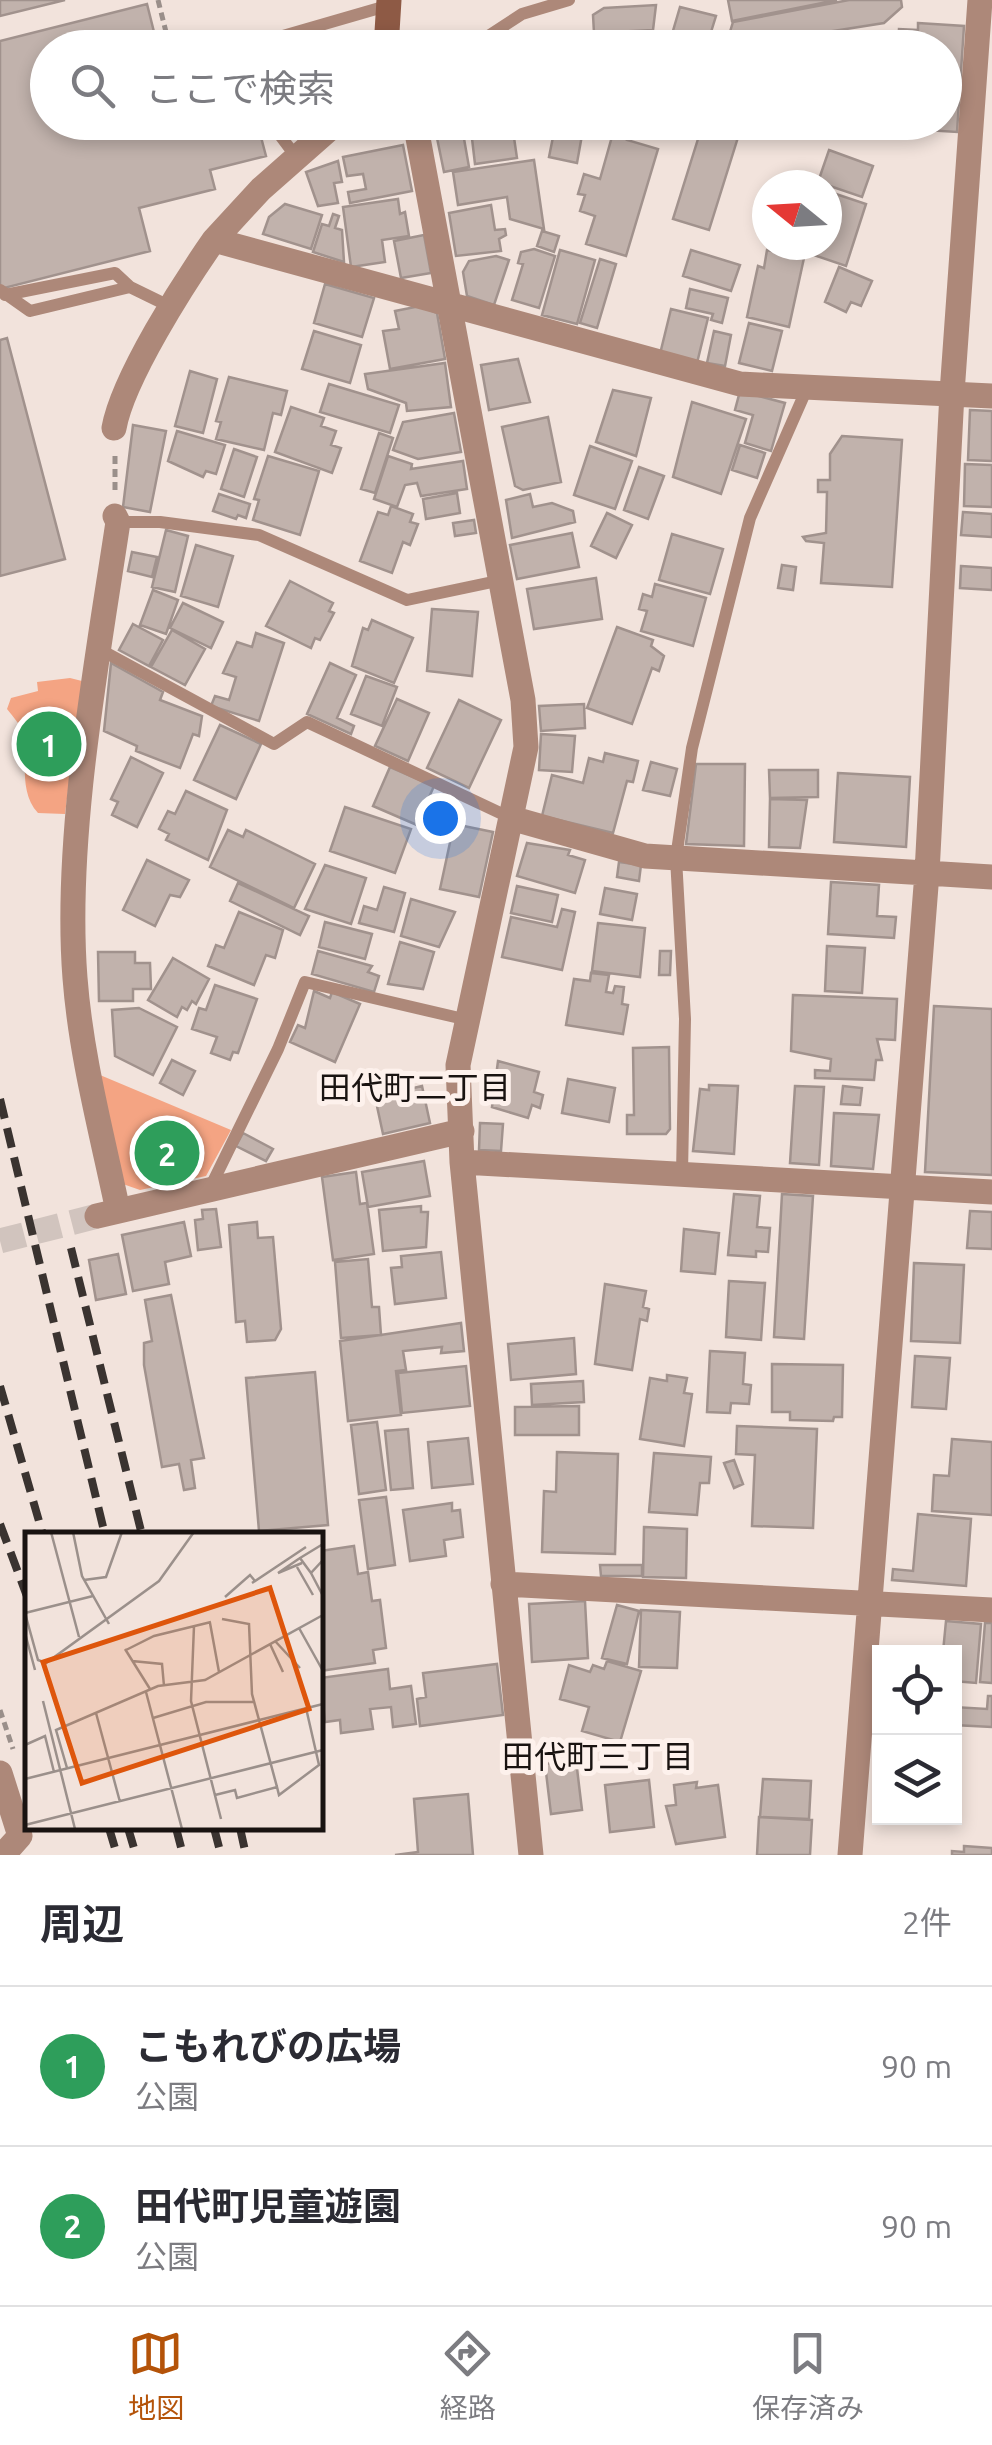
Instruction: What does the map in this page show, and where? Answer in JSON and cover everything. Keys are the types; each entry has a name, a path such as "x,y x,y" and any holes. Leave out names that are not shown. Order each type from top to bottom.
{"street":[{"path":"388,30 390,2"},
{"path":"850,1855 927,873 952,394 984,14"},
{"path":"114,428 125,396 214,240 317,140"},
{"path":"418,140 502,580 526,748 458,1065 462,1162 531,1855"},
{"path":"214,240 740,384 992,396"},
{"path":"116,519 80,817 74,974 108,1214 462,1131"},
{"path":"511,818 645,856 992,877"},
{"path":"462,1162 992,1192"},
{"path":"504,1584 992,1610"},
{"path":"0,1773 20,1836 3,1855"}],"lane":[{"path":"498,30 522,14 569,0"},
{"path":"301,30 390,2"},
{"path":"284,140 297,158"},
{"path":"2,293 30,311 130,287 173,308"},
{"path":"682,1173 685,1019 676,858 692,748 750,518 808,386"},
{"path":"116,519 259,535 407,600 502,580"},
{"path":"99,649 274,744 307,722 511,818"},
{"path":"209,1190 305,982 468,1020"}],"path":[{"path":"158,0 166,30"},
{"path":"114,428 116,519"}],"shaded area":[{"path":"70,678 82,681 65,814 38,813 26,787 23,733 7,709 11,698 38,691 37,682"},
{"path":"100,1075 231,1130 206,1176 140,1190 120,1183"}],"building":[{"path":"0,0 65,0 0,16"},
{"path":"728,0 837,0 732,21"},
{"path":"849,0 901,0 902,7 884,23 839,30 731,30 733,22"},
{"path":"147,4 154,30 44,30"},
{"path":"656,5 653,30 594,30 593,15 604,8"},
{"path":"680,7 716,16 712,30 673,30"},
{"path":"918,23 964,26 962,56 962,30 918,30"},
{"path":"30,33 30,140 262,140 266,156 210,170 215,189 139,208 150,251 0,289 0,41"},
{"path":"437,140 464,140 469,167 444,172"},
{"path":"472,140 514,140 517,158 475,164"},
{"path":"552,140 581,140 577,163 549,157"},
{"path":"611,140 627,140 658,149 626,256 586,244 595,216 580,211 585,195 578,194 584,174 600,179"},
{"path":"698,140 737,140 709,230 673,219"},
{"path":"403,145 412,191 350,203 348,192 366,189 363,174 347,176 343,157"},
{"path":"829,150 873,166 862,197 842,190 842,170 822,170"},
{"path":"534,160 544,229 510,219 507,197 458,205 453,172"},
{"path":"338,161 342,182 334,183 338,203 318,206 306,172"},
{"path":"842,196 866,204 846,266 828,260 842,260"},
{"path":"398,199 400,214 405,212 409,236 382,240 385,262 351,267 343,207"},
{"path":"285,204 322,215 311,249 263,234 269,217"},
{"path":"491,205 495,230 505,229 506,235 499,239 501,251 456,256 449,213"},
{"path":"333,214 339,216 335,228 342,230 344,262 313,252 322,224 329,226"},
{"path":"542,231 559,236 554,252 537,246"},
{"path":"424,235 431,273 401,278 394,241"},
{"path":"534,249 555,256 539,308 512,300 523,264 518,263 521,252"},
{"path":"560,250 595,260 577,324 542,315"},
{"path":"691,250 740,265 731,291 683,276"},
{"path":"496,256 509,260 494,305 467,296 463,272 469,261"},
{"path":"600,259 616,264 597,328 580,323"},
{"path":"765,260 804,260 789,327 747,317 758,266 764,268"},
{"path":"839,267 872,281 861,306 851,302 846,312 825,302"},
{"path":"325,284 374,298 362,337 314,323"},
{"path":"690,289 728,298 722,323 711,320 713,314 686,308"},
{"path":"420,306 437,313 445,359 390,369 383,331 399,329 395,311"},
{"path":"671,309 708,318 697,363 660,354"},
{"path":"749,323 782,331 772,371 739,363"},
{"path":"314,331 361,345 350,383 302,369"},
{"path":"714,331 731,335 725,366 707,363"},
{"path":"7,338 65,559 0,576 0,340"},
{"path":"518,359 530,402 489,410 481,365"},
{"path":"445,363 451,407 407,411 406,403 368,389 365,374"},
{"path":"190,371 217,379 203,433 175,426"},
{"path":"229,377 287,391 281,415 273,413 264,450 216,439 221,422 216,421"},
{"path":"329,384 399,405 390,433 320,412"},
{"path":"613,390 651,398 636,456 596,442"},
{"path":"740,391 785,403 771,451 745,443 753,415 735,410"},
{"path":"692,402 746,419 721,494 673,477"},
{"path":"291,407 324,418 321,426 336,431 331,445 341,448 332,473 275,452"},
{"path":"970,410 992,411 992,461 968,460"},
{"path":"454,413 461,452 418,459 393,450 403,422"},
{"path":"548,417 561,482 523,490 515,486 502,427"},
{"path":"133,425 166,431 150,512 123,507"},
{"path":"177,431 225,445 216,474 206,471 203,477 168,461"},
{"path":"379,433 393,438 375,493 361,489"},
{"path":"842,436 902,440 892,587 821,583 824,543 806,541 803,537 826,533 827,492 818,492 818,480 830,480 830,454"},
{"path":"740,445 765,453 757,478 732,470"},
{"path":"590,446 632,461 615,509 574,495"},
{"path":"234,449 257,457 244,497 221,489"},
{"path":"268,456 319,471 300,535 253,520 259,500 254,499"},
{"path":"388,456 412,464 411,469 463,461 467,489 421,496 417,483 405,485 397,507 374,499"},
{"path":"965,464 992,465 992,507 964,506"},
{"path":"639,467 664,476 648,519 624,510"},
{"path":"457,493 460,513 426,519 423,499"},
{"path":"219,494 250,504 246,518 238,515 236,519 213,511"},
{"path":"530,494 533,507 552,503 573,511 575,522 512,538 506,500"},
{"path":"391,506 413,514 410,522 418,524 410,545 403,542 392,573 360,561 378,512 388,515"},
{"path":"963,512 992,514 992,537 961,535"},
{"path":"607,513 632,525 616,558 591,546"},
{"path":"474,520 476,533 455,536 453,523"},
{"path":"166,530 188,536 175,592 152,587"},
{"path":"572,533 579,567 517,579 510,545"},
{"path":"672,534 723,549 710,594 659,580"},
{"path":"196,545 233,556 218,607 181,596"},
{"path":"132,552 157,557 152,577 128,571"},
{"path":"782,565 796,567 793,590 778,588"},
{"path":"961,566 992,568 992,590 960,588"},
{"path":"596,578 602,619 534,629 527,589"},
{"path":"290,581 333,603 329,611 334,613 320,640 315,638 311,648 266,626"},
{"path":"655,584 706,598 693,646 641,631 647,611 639,609 643,594 652,597"},
{"path":"153,590 178,600 166,634 140,625"},
{"path":"183,603 223,622 211,648 170,628"},
{"path":"432,609 478,612 472,676 427,671"},
{"path":"372,620 413,638 394,683 352,666 363,628 368,630"},
{"path":"133,624 163,640 149,666 119,650"},
{"path":"617,627 653,640 651,646 664,656 659,671 652,668 632,724 587,708"},
{"path":"172,630 205,649 185,685 151,667"},
{"path":"256,633 284,643 259,721 211,706 215,696 229,700 236,677 223,673 237,642 252,647"},
{"path":"111,663 163,692 160,700 202,716 199,736 193,734 180,768 136,751 137,746 104,731"},
{"path":"330,663 356,675 337,718 354,726 351,734 307,714"},
{"path":"366,676 397,687 382,726 351,714"},
{"path":"397,699 429,713 408,761 375,746"},
{"path":"459,700 501,720 469,788 427,768"},
{"path":"584,704 585,728 541,731 539,706"},
{"path":"220,725 261,744 236,799 194,780"},
{"path":"541,734 575,736 572,772 539,770"},
{"path":"605,753 638,761 633,782 627,781 613,833 542,816 552,775 583,783 589,758 603,762"},
{"path":"131,757 163,773 137,827 112,815 118,802 111,799"},
{"path":"651,762 677,769 670,796 643,790"},
{"path":"696,764 745,764 744,846 686,844"},
{"path":"390,767 434,786 417,825 373,806"},
{"path":"769,770 818,770 818,797 770,798"},
{"path":"838,773 910,777 906,847 834,842"},
{"path":"186,791 227,810 208,860 166,840 169,834 159,829 168,811 175,814"},
{"path":"770,799 807,800 800,848 769,847"},
{"path":"345,807 411,829 395,873 330,851"},
{"path":"454,824 493,832 479,897 440,889"},
{"path":"228,830 243,837 246,830 315,864 294,908 210,867"},
{"path":"527,843 570,850 568,855 585,860 575,893 517,876"},
{"path":"147,860 189,880 180,897 170,895 155,926 123,910"},
{"path":"619,862 641,865 639,881 617,877"},
{"path":"325,865 366,878 351,924 305,909"},
{"path":"831,882 879,885 877,916 896,917 894,938 828,934"},
{"path":"238,883 309,916 300,935 230,901"},
{"path":"517,886 558,895 552,922 511,913"},
{"path":"384,887 405,893 394,932 359,923 364,906 377,910"},
{"path":"605,888 637,894 632,920 600,914"},
{"path":"411,899 455,912 439,947 401,936"},
{"path":"562,909 575,912 562,970 502,957 511,917 557,927"},
{"path":"239,912 283,930 275,958 266,955 254,985 208,966 216,945 224,948"},
{"path":"325,922 372,934 365,959 319,947"},
{"path":"598,923 645,928 640,977 592,971"},
{"path":"400,942 434,952 423,989 388,984"},
{"path":"827,946 865,948 862,993 825,991"},
{"path":"318,951 372,966 368,972 379,976 374,992 312,974"},
{"path":"660,951 671,951 670,975 659,975"},
{"path":"98,952 135,952 135,963 150,963 151,989 133,989 133,1001 99,1001"},
{"path":"173,958 209,979 196,1004 192,1001 187,1010 182,1007 177,1017 148,1000"},
{"path":"591,973 609,975 606,992 613,993 615,986 624,987 622,1004 628,1005 623,1034 566,1025 574,979 590,981"},
{"path":"215,985 257,999 238,1053 233,1052 230,1060 211,1053 217,1037 192,1029 199,1008 206,1010"},
{"path":"314,991 330,998 332,992 360,1004 335,1062 290,1042 298,1025 305,1028"},
{"path":"793,995 897,999 895,1040 877,1039 882,1060 876,1060 874,1080 815,1078 815,1070 830,1071 831,1059 791,1051"},
{"path":"934,1006 992,1009 992,1175 925,1172"},
{"path":"139,1008 177,1027 153,1075 115,1056 112,1010"},
{"path":"669,1047 670,1129 666,1134 627,1134 627,1115 634,1115 633,1048"},
{"path":"172,1060 195,1071 183,1095 160,1083"},
{"path":"498,1061 539,1072 534,1092 543,1095 540,1108 532,1105 528,1118 492,1107"},
{"path":"568,1079 615,1088 609,1122 562,1113"},
{"path":"709,1085 738,1086 734,1154 693,1151 700,1089 709,1090"},
{"path":"422,1086 430,1123 383,1134 375,1097"},
{"path":"795,1086 824,1087 819,1165 790,1163"},
{"path":"843,1086 862,1088 860,1105 841,1104"},
{"path":"834,1113 879,1115 873,1169 831,1166"},
{"path":"480,1123 503,1124 501,1151 479,1150"},
{"path":"243,1133 273,1149 266,1161 236,1146"},
{"path":"424,1161 430,1196 368,1207 362,1172"},
{"path":"356,1172 360,1204 367,1203 374,1254 333,1260 322,1177"},
{"path":"734,1194 760,1196 757,1227 770,1228 768,1252 756,1251 756,1257 728,1255"},
{"path":"782,1194 813,1196 804,1339 774,1337"},
{"path":"421,1206 421,1212 428,1212 426,1247 383,1251 379,1210"},
{"path":"216,1209 221,1247 198,1250 195,1220 203,1219 202,1210"},
{"path":"970,1211 992,1212 992,1249 967,1248"},
{"path":"184,1222 191,1256 165,1262 169,1284 133,1291 122,1235"},
{"path":"257,1222 258,1238 273,1237 281,1329 275,1340 247,1342 245,1321 236,1322 229,1225"},
{"path":"684,1229 719,1233 715,1274 681,1271"},
{"path":"441,1252 446,1298 395,1304 391,1268 402,1267 401,1256"},
{"path":"118,1254 126,1294 96,1300 89,1260"},
{"path":"368,1259 372,1307 379,1307 381,1335 341,1338 335,1262"},
{"path":"914,1263 964,1265 960,1343 911,1341"},
{"path":"729,1281 765,1283 761,1340 726,1337"},
{"path":"605,1284 646,1291 643,1307 649,1309 647,1321 640,1319 632,1370 595,1364"},
{"path":"171,1295 204,1458 191,1460 195,1488 184,1490 179,1464 162,1467 144,1365 144,1343 152,1341 145,1300"},
{"path":"461,1323 464,1351 441,1353 442,1347 403,1351 406,1370 396,1371 401,1415 348,1421 340,1341"},
{"path":"574,1338 576,1374 511,1380 508,1344"},
{"path":"710,1351 745,1353 743,1384 751,1385 749,1404 731,1403 730,1413 707,1412"},
{"path":"915,1356 950,1358 946,1409 912,1407"},
{"path":"772,1364 843,1365 842,1417 834,1417 833,1421 790,1420 790,1412 772,1412"},
{"path":"466,1366 470,1406 402,1413 398,1373"},
{"path":"315,1372 328,1525 259,1531 246,1378"},
{"path":"667,1375 687,1378 684,1393 692,1394 684,1446 640,1439 650,1378 667,1381"},
{"path":"583,1381 584,1402 532,1405 531,1384"},
{"path":"579,1406 579,1435 515,1435 515,1407"},
{"path":"377,1422 386,1490 359,1494 351,1425"},
{"path":"737,1426 817,1429 813,1528 752,1526 755,1455 736,1454"},
{"path":"408,1429 413,1488 391,1490 385,1431"},
{"path":"468,1438 473,1484 432,1488 428,1442"},
{"path":"952,1439 992,1442 992,1515 932,1511 934,1475 949,1476"},
{"path":"557,1452 618,1454 615,1554 542,1552 544,1491 556,1492"},
{"path":"654,1453 711,1457 709,1483 700,1483 697,1515 649,1512"},
{"path":"734,1460 743,1484 734,1488 724,1463"},
{"path":"386,1497 395,1565 368,1569 359,1500"},
{"path":"452,1503 452,1511 460,1510 463,1537 444,1540 446,1556 410,1561 403,1510"},
{"path":"918,1514 971,1519 966,1586 892,1580 893,1569 913,1571"},
{"path":"644,1527 687,1529 686,1578 643,1577"},
{"path":"354,1546 358,1574 368,1572 372,1601 380,1600 386,1648 373,1650 375,1663 322,1671 322,1551"},
{"path":"600,1565 642,1565 642,1576 601,1576"},
{"path":"585,1601 588,1658 532,1662 529,1604"},
{"path":"617,1605 639,1611 627,1664 602,1658"},
{"path":"641,1610 680,1612 677,1668 639,1667"},
{"path":"946,1621 981,1624 976,1683 962,1682 962,1645 944,1645"},
{"path":"985,1623 992,1623 992,1683 980,1682"},
{"path":"607,1661 641,1671 620,1742 582,1731 589,1707 560,1699 569,1665 590,1672 593,1665 604,1669"},
{"path":"497,1664 503,1715 420,1726 417,1699 426,1697 423,1673"},
{"path":"388,1669 390,1689 411,1686 416,1724 393,1727 391,1707 370,1709 373,1729 341,1733 340,1720 325,1722 322,1678"},
{"path":"988,1696 992,1696 992,1727 962,1725 962,1707 987,1709"},
{"path":"576,1760 582,1810 551,1814 545,1764"},
{"path":"763,1779 811,1781 809,1819 760,1817"},
{"path":"649,1780 654,1827 610,1832 605,1785"},
{"path":"697,1782 696,1788 718,1785 725,1837 676,1844 666,1806 676,1805 674,1785"},
{"path":"468,1794 473,1855 395,1855 418,1852 414,1799"},
{"path":"759,1817 812,1820 810,1855 757,1855"},
{"path":"964,1846 992,1848 992,1855 952,1855 952,1851 964,1852"}],"tunnel":[{"path":"0,1241 97,1216"}],"railway":[{"path":"0,1099 104,1532"},
{"path":"71,1248 141,1532"},
{"path":"0,1386 42,1532"},
{"path":"0,1524 25,1591"},
{"path":"110,1830 117,1855"},
{"path":"129,1830 136,1855"},
{"path":"177,1830 183,1855"},
{"path":"215,1830 221,1855"},
{"path":"240,1830 246,1855"}],"place":[{"name":"こもれびの広場","path":"49,744"},
{"name":"田代町児童遊園","path":"167,1153"}],"district":[{"name":"田代町二丁目","path":"415,1087"},
{"name":"田代町三丁目","path":"598,1756"}]}
